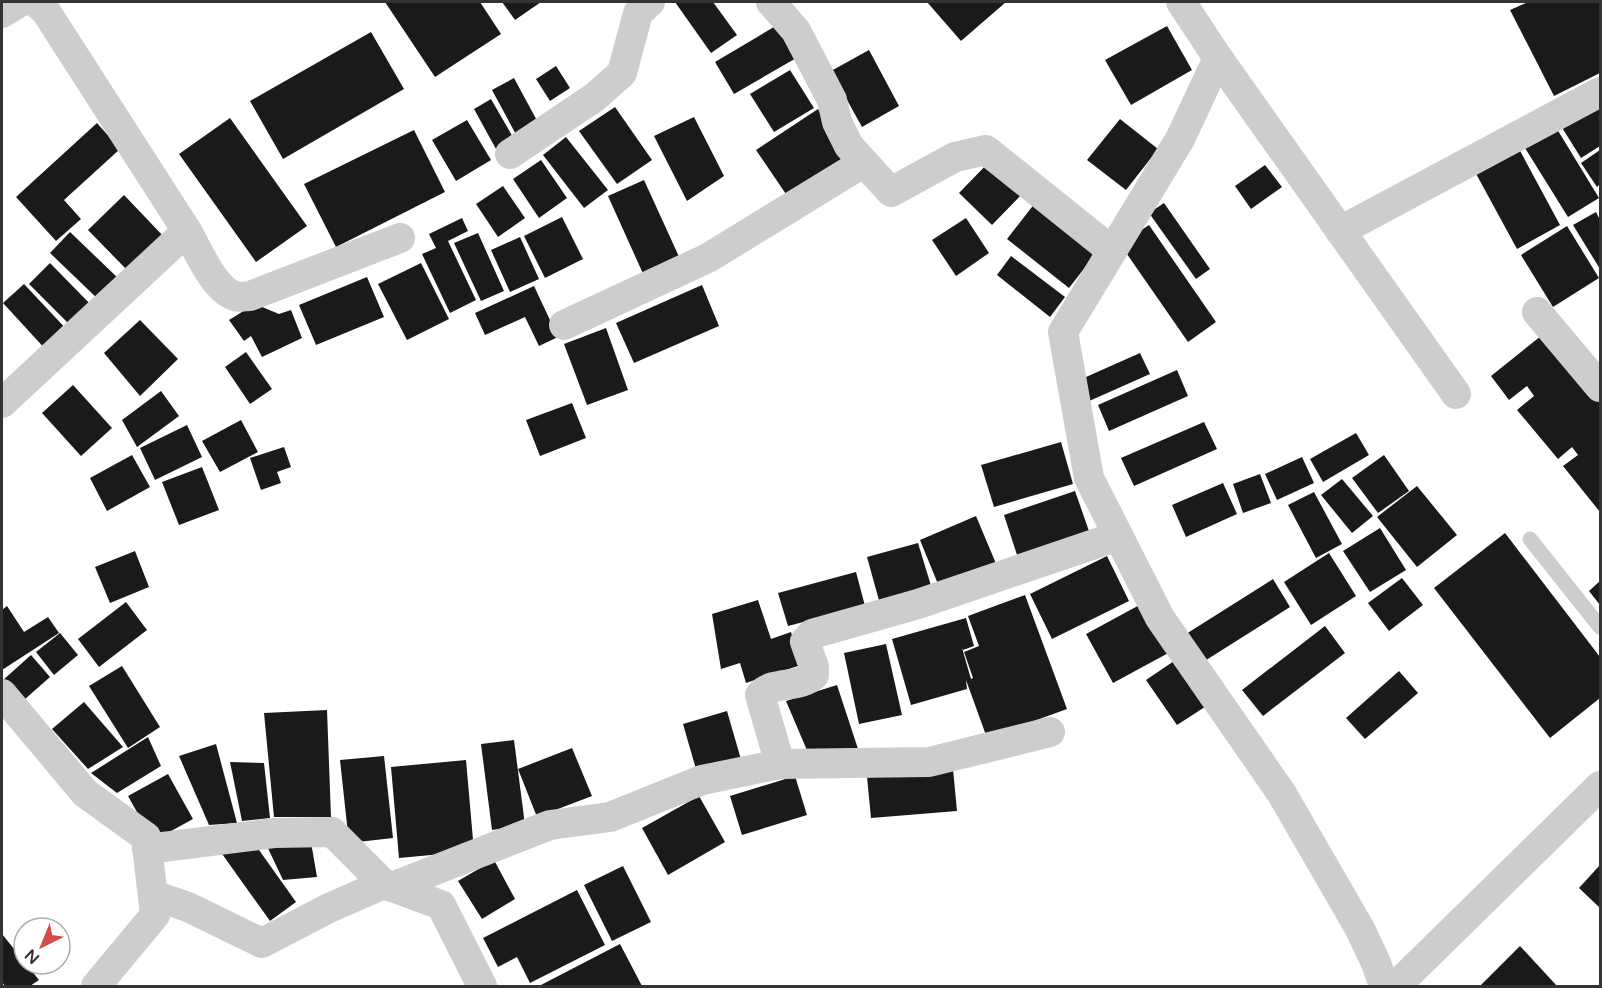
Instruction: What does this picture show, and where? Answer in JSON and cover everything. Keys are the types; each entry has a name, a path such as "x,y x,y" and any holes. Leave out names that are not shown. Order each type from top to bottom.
{"street":[{"path":"2,13 20,2"},
{"path":"35,2 45,10 224,291 237,297 250,296 400,238"},
{"path":"510,154 595,97 622,73 638,13 650,2"},
{"path":"771,2 796,31 832,100 837,122 849,146 891,192 955,157 986,150 1112,251"},
{"path":"1181,2 1218,58 1456,394"},
{"path":"1218,58 1180,139 1063,332 1089,478 1160,618 1282,794 1359,929 1376,963 1384,987"},
{"path":"1340,231 1600,92"},
{"path":"564,325 708,258 863,163"},
{"path":"2,403 187,231"},
{"path":"1537,312 1600,387"},
{"path":"780,764 759,695 766,689 805,681 814,675 814,667 805,642 812,634 918,604 1118,536"},
{"path":"2,694 85,793 146,837 155,915 96,987"},
{"path":"153,895 188,907 262,943 329,908 388,885 550,825 610,818 702,780 780,764 929,762 1050,732"},
{"path":"1396,987 1600,786"},
{"path":"147,849 274,833 332,832 388,885 441,905 482,987"}],"lane":[{"path":"1530,539 1600,627"}],"building":[{"path":"385,2 480,2 501,34 435,77"},
{"path":"502,2 541,2 515,20"},
{"path":"675,2 713,2 737,35 711,53"},
{"path":"927,2 1006,2 961,41"},
{"path":"1528,2 1600,2 1600,73 1554,96 1510,10"},
{"path":"779,24 798,57 734,94 715,62"},
{"path":"1167,26 1192,70 1131,105 1105,60"},
{"path":"371,32 404,89 283,159 250,101"},
{"path":"869,50 899,106 862,127 831,71"},
{"path":"556,66 570,88 550,101 536,79"},
{"path":"790,70 814,108 774,132 750,94"},
{"path":"514,78 541,128 519,140 492,90"},
{"path":"491,99 514,139 496,149 474,109"},
{"path":"1600,101 1600,146 1581,158 1561,126"},
{"path":"615,107 652,160 617,184 579,131"},
{"path":"818,109 855,163 792,203 756,150"},
{"path":"694,117 724,176 687,201 654,136"},
{"path":"230,118 307,226 256,262 179,154"},
{"path":"1120,119 1158,149 1126,190 1087,160"},
{"path":"467,120 491,160 456,181 432,140"},
{"path":"97,123 120,149 64,200 81,219 56,241 16,197"},
{"path":"1557,129 1599,198 1568,217 1525,148"},
{"path":"414,130 445,192 336,247 304,184"},
{"path":"566,137 608,190 584,208 543,155"},
{"path":"1518,147 1560,225 1517,249 1474,170"},
{"path":"1600,150 1600,184 1597,187 1581,163"},
{"path":"541,160 567,198 539,218 513,179"},
{"path":"991,160 1024,192 992,225 959,193"},
{"path":"1265,165 1282,187 1251,209 1235,186"},
{"path":"644,180 681,261 645,278 608,196"},
{"path":"503,186 525,218 498,237 476,204"},
{"path":"124,195 165,238 129,272 88,230"},
{"path":"1035,203 1097,252 1069,288 1007,239"},
{"path":"1164,203 1210,269 1196,279 1149,213"},
{"path":"1596,212 1600,220 1600,269 1573,225"},
{"path":"562,217 583,259 545,278 524,236"},
{"path":"462,218 468,231 448,241 476,300 450,313 422,254 436,248 429,234"},
{"path":"966,218 989,253 956,276 932,240"},
{"path":"1149,225 1216,322 1188,342 1120,244"},
{"path":"1567,226 1599,278 1553,307 1521,255"},
{"path":"70,232 120,280 100,301 50,253"},
{"path":"478,233 504,291 481,301 454,243"},
{"path":"520,237 539,279 510,292 491,250"},
{"path":"1011,256 1065,297 1050,317 997,275"},
{"path":"50,263 95,309 74,329 29,284"},
{"path":"421,263 449,319 407,340 378,284"},
{"path":"367,277 384,317 316,345 299,305"},
{"path":"24,284 69,332 48,352 3,303"},
{"path":"702,285 719,326 634,363 616,323"},
{"path":"534,286 558,337 539,346 525,317 485,335 475,313"},
{"path":"255,304 279,314 291,310 302,338 262,357 251,336 244,341 229,320"},
{"path":"140,320 178,359 140,396 104,353"},
{"path":"606,328 628,390 587,405 564,344"},
{"path":"1546,332 1600,400 1600,512 1563,466 1578,455 1572,447 1558,459 1517,410 1534,396 1527,386 1509,400 1491,376"},
{"path":"246,352 272,389 250,404 225,367"},
{"path":"1140,353 1150,374 1087,402 1077,381"},
{"path":"1177,370 1188,396 1109,431 1098,405"},
{"path":"73,385 112,428 81,456 42,413"},
{"path":"161,391 179,416 137,447 122,420"},
{"path":"572,403 586,438 540,456 526,420"},
{"path":"241,420 258,452 220,472 202,441"},
{"path":"1204,422 1217,449 1134,486 1121,458"},
{"path":"187,425 202,457 155,480 140,448"},
{"path":"1356,433 1369,455 1323,482 1310,459"},
{"path":"1061,442 1073,484 994,507 981,465"},
{"path":"284,447 291,467 277,472 281,483 261,490 250,458"},
{"path":"132,455 150,487 107,511 90,478"},
{"path":"1384,455 1409,491 1378,513 1352,478"},
{"path":"1302,457 1314,483 1277,500 1265,474"},
{"path":"202,467 219,510 179,525 162,482"},
{"path":"1260,474 1271,503 1243,513 1233,484"},
{"path":"1342,479 1373,516 1352,533 1321,495"},
{"path":"1223,483 1237,514 1186,537 1172,505"},
{"path":"1417,486 1457,535 1417,567 1377,517"},
{"path":"1075,491 1090,534 1018,558 1004,515"},
{"path":"1314,492 1342,544 1316,558 1288,505"},
{"path":"976,516 997,566 940,589 920,540"},
{"path":"1380,528 1406,570 1370,592 1343,551"},
{"path":"1505,533 1600,657 1600,698 1550,738 1434,588"},
{"path":"918,543 932,589 880,604 867,557"},
{"path":"135,551 149,587 110,603 95,567"},
{"path":"1329,553 1356,596 1311,625 1284,582"},
{"path":"1107,556 1129,601 1052,639 1030,594"},
{"path":"856,572 865,606 788,626 778,593"},
{"path":"1402,578 1423,605 1389,631 1368,603"},
{"path":"1273,579 1290,607 1203,662 1186,634"},
{"path":"1600,581 1600,605 1589,591"},
{"path":"1025,595 1067,709 987,738 966,680 967,689 911,705 892,639 966,618 974,646 963,650 962,648 971,679 973,678 964,652 979,646 968,616"},
{"path":"758,600 771,639 791,632 801,665 746,683 740,663 721,669 712,614"},
{"path":"126,602 147,630 99,667 78,639"},
{"path":"1145,602 1172,651 1113,683 1086,634"},
{"path":"7,606 24,632 48,617 59,633 2,670 2,610"},
{"path":"1325,626 1345,653 1263,716 1242,690"},
{"path":"60,633 78,655 54,675 36,652"},
{"path":"886,644 902,715 859,724 844,653"},
{"path":"31,655 50,677 16,707 2,681"},
{"path":"1177,659 1208,705 1177,725 1146,680"},
{"path":"122,666 160,727 128,748 89,686"},
{"path":"1399,671 1418,693 1365,739 1346,718"},
{"path":"837,685 861,758 809,755 786,701"},
{"path":"84,702 123,747 88,769 52,729"},
{"path":"327,710 331,817 274,817 264,713"},
{"path":"727,711 742,763 698,776 683,724"},
{"path":"148,737 161,766 117,793 91,773"},
{"path":"514,740 525,825 492,830 481,744"},
{"path":"216,744 237,823 209,825 179,756"},
{"path":"572,748 592,796 537,817 518,769"},
{"path":"384,756 393,838 349,843 340,760"},
{"path":"466,760 474,851 399,858 391,767"},
{"path":"230,762 264,763 270,818 242,821"},
{"path":"953,769 957,811 871,818 867,777"},
{"path":"168,774 193,819 153,841 128,796"},
{"path":"795,776 807,815 742,835 730,796"},
{"path":"699,796 725,842 668,875 642,828"},
{"path":"265,842 311,842 317,877 283,880"},
{"path":"254,843 296,902 270,921 220,851"},
{"path":"494,860 515,899 482,919 458,881"},
{"path":"1600,865 1600,908 1579,888"},
{"path":"623,866 651,922 612,941 584,885"},
{"path":"577,890 605,945 530,983 517,957 498,967 483,938"},
{"path":"2,934 12,946 12,976 36,976 39,980 30,986 5,986 2,982"},
{"path":"620,944 642,986 539,986"},
{"path":"1520,946 1557,986 1480,986"}]}
